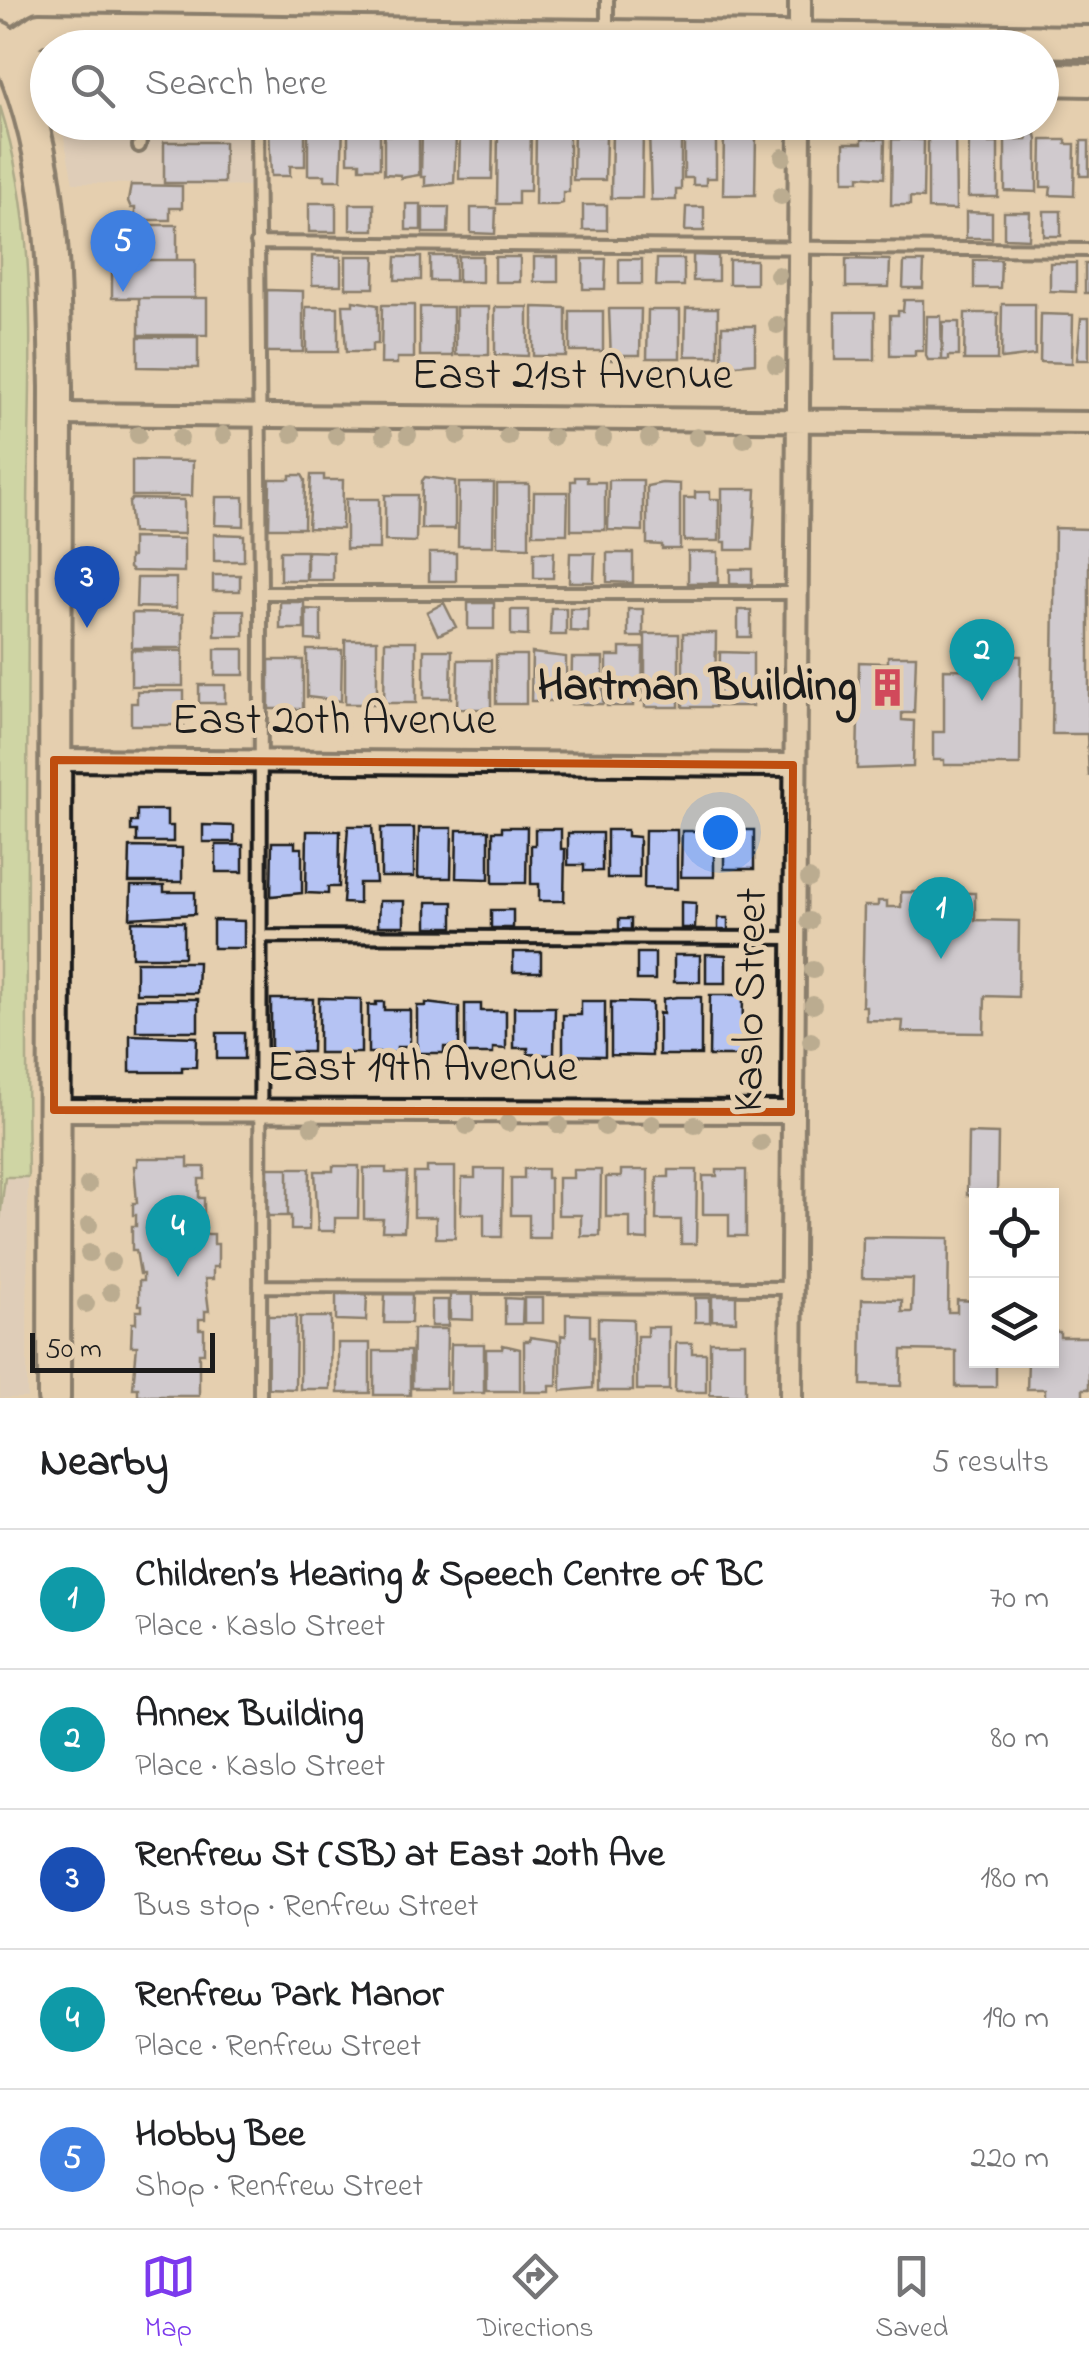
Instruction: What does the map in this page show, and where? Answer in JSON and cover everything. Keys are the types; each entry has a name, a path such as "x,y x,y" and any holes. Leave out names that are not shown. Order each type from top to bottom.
{"street":[{"path":"800,0 800,30"},
{"path":"36,30 133,30"},
{"path":"2,47 30,33"},
{"path":"1059,42 1089,42"},
{"path":"2,47 30,59"},
{"path":"2,47 30,113"},
{"path":"1059,79 1089,80"},
{"path":"37,140 50,218 55,414 54,1398"},
{"name":"Kaslo Street","path":"791,1398 793,594 800,140"},
{"name":"East 21st Avenue","path":"55,414 1089,423"},
{"name":"East 20th Avenue","path":"54,760 793,765"},
{"name":"East 19th Avenue","path":"54,1110 791,1112"}],"lane":[{"path":"607,0 607,30"},
{"path":"139,146 140,140"},
{"path":"257,140 260,1398"},
{"path":"257,243 1089,250"},
{"path":"260,594 793,594"},
{"path":"260,936 795,938"},
{"path":"260,1286 792,1288"}],"highlighted area":[{"path":"54,760 793,765 791,1112 54,1110"}],"shaded area":[{"path":"64,140 253,140 252,186 73,183"},
{"path":"0,1177 28,1177 27,1398 0,1398"}],"green space":[{"path":"0,106 22,207 30,363 28,1177 5,1177 0,1219"}],"building":[{"path":"269,140 305,140 305,166 290,166 290,176 271,176"},
{"path":"308,140 343,140 341,180 308,175"},
{"path":"348,140 380,140 380,168 360,168 360,162 348,162"},
{"path":"384,140 419,140 419,175 401,178 384,174"},
{"path":"422,140 456,140 454,183 425,186 425,177 421,177"},
{"path":"460,140 493,140 492,179 459,179"},
{"path":"498,140 531,140 530,191 518,191 518,204 497,204"},
{"path":"536,140 569,140 569,192 563,192 563,203 535,205"},
{"path":"574,140 606,140 605,180 573,180"},
{"path":"612,140 643,140 642,198 611,198"},
{"path":"649,140 681,140 681,190 676,190 676,200 651,200"},
{"path":"684,140 716,140 716,178 706,178 706,185 693,185 693,178 684,178"},
{"path":"724,140 756,140 755,195 723,195"},
{"path":"885,140 884,178 859,176 859,181 844,181 844,143"},
{"path":"892,140 924,140 923,198 910,197 910,205 891,205"},
{"path":"928,140 955,140 956,210 928,209"},
{"path":"969,140 998,143 998,197 968,197"},
{"path":"1005,140 1037,140 1037,192 1005,191"},
{"path":"1042,140 1075,144 1074,196 1050,195 1051,187 1041,187"},
{"path":"1081,141 1089,141 1089,176 1080,176"},
{"path":"164,142 224,142 224,183 164,183"},
{"path":"131,185 182,186 182,208 170,208 170,220 135,220 135,208 128,201"},
{"path":"309,203 336,203 336,232 309,232"},
{"path":"350,204 374,204 374,230 350,230"},
{"path":"406,204 421,204 421,230 406,230"},
{"path":"583,205 607,205 607,230 583,230"},
{"path":"423,207 449,207 448,233 423,233"},
{"path":"686,207 704,207 704,231 685,231"},
{"path":"471,208 496,208 495,234 471,233"},
{"path":"1044,211 1061,211 1061,236 1044,236"},
{"path":"966,212 992,213 992,238 966,238"},
{"path":"1004,212 1030,212 1029,239 1004,238"},
{"path":"141,225 177,225 177,260 139,260"},
{"path":"693,255 718,256 718,281 693,281"},
{"path":"312,256 341,257 341,285 312,285"},
{"path":"346,256 375,256 374,288 346,288"},
{"path":"430,256 455,256 455,281 430,281"},
{"path":"458,256 482,256 482,282 458,282"},
{"path":"396,257 421,257 421,280 395,280"},
{"path":"495,257 520,257 520,282 495,282"},
{"path":"534,257 558,257 558,282 534,282"},
{"path":"583,259 606,259 605,289 583,289"},
{"path":"619,259 642,259 642,284 619,284"},
{"path":"657,259 684,259 684,286 656,286"},
{"path":"846,259 890,260 889,287 846,287"},
{"path":"112,260 195,260 195,298 112,298"},
{"path":"729,260 756,260 756,284 729,284"},
{"path":"974,260 1001,260 1000,288 974,288"},
{"path":"904,262 924,262 923,288 903,288"},
{"path":"1050,263 1076,263 1076,292 1050,291"},
{"path":"1085,264 1089,264 1089,293 1085,293"},
{"path":"267,290 303,291 303,352 267,352"},
{"path":"139,298 207,298 207,335 139,335"},
{"path":"904,300 923,300 923,351 915,351 915,356 890,356 890,315 903,311"},
{"path":"353,301 378,305 378,344 372,344 372,352 346,352 343,305 353,305"},
{"path":"1002,304 1035,304 1035,355 1001,359"},
{"path":"382,305 414,305 414,358 397,358 397,364 381,364"},
{"path":"306,307 338,307 338,352 306,352"},
{"path":"420,307 453,307 453,356 420,356"},
{"path":"456,307 489,307 489,355 456,355"},
{"path":"495,307 528,307 528,356 495,355"},
{"path":"533,307 566,308 566,356 533,356"},
{"path":"686,308 718,308 718,356 685,356"},
{"path":"609,309 641,309 640,355 611,360"},
{"path":"648,310 680,310 680,358 647,358"},
{"path":"570,311 603,311 603,351 570,351"},
{"path":"835,312 875,312 875,360 835,360"},
{"path":"965,313 998,313 997,360 964,360"},
{"path":"1041,314 1073,315 1072,363 1040,362"},
{"path":"927,316 941,316 942,360 928,360 926,356"},
{"path":"1081,318 1089,318 1089,360 1077,360"},
{"path":"943,322 959,322 959,356 949,356 949,360 942,360"},
{"path":"722,326 755,326 755,363 722,363"},
{"path":"138,337 198,337 198,368 138,367"},
{"path":"132,460 193,461 192,496 132,496"},
{"path":"290,475 302,475 305,480 304,528 269,528 270,479 290,479"},
{"path":"311,475 343,480 342,529 308,528"},
{"path":"425,477 455,481 455,529 421,529"},
{"path":"575,477 605,482 605,530 571,530 571,481"},
{"path":"609,480 643,480 643,531 608,530"},
{"path":"459,483 494,483 493,546 458,546"},
{"path":"497,484 529,484 529,547 497,546"},
{"path":"680,484 680,549 647,544 647,486"},
{"path":"722,489 756,489 753,550 726,550 726,542 722,542"},
{"path":"534,492 568,492 567,534 533,534"},
{"path":"695,492 710,492 710,499 719,499 719,541 684,541 684,498 695,498"},
{"path":"385,495 417,495 416,542 385,541"},
{"path":"216,497 244,497 244,526 215,525"},
{"path":"132,499 184,500 184,534 132,533"},
{"path":"346,499 379,499 379,549 346,549"},
{"path":"1055,528 1089,529 1089,777 1087,734 1052,734"},
{"path":"214,534 244,535 244,561 214,561"},
{"path":"132,538 184,539 184,572 132,571"},
{"path":"280,551 306,551 306,580 280,580"},
{"path":"307,551 333,552 333,580 307,580"},
{"path":"534,552 554,552 553,578 534,578"},
{"path":"688,552 718,552 718,583 688,583"},
{"path":"429,553 456,553 456,581 429,581"},
{"path":"570,553 595,553 594,582 569,582"},
{"path":"607,553 633,553 633,583 607,582"},
{"path":"730,569 752,569 752,584 730,584"},
{"path":"213,575 240,575 240,591 213,591"},
{"path":"137,578 176,578 176,608 136,607"},
{"path":"280,602 304,602 304,629 280,629"},
{"path":"444,603 456,627 438,635 427,612"},
{"path":"468,603 494,603 494,629 468,629"},
{"path":"551,608 566,608 566,635 550,635"},
{"path":"570,608 588,608 588,632 570,631"},
{"path":"306,609 321,610 321,641 306,640"},
{"path":"628,609 643,609 643,637 628,637"},
{"path":"215,610 244,610 244,636 215,636"},
{"path":"511,610 528,610 528,636 511,635"},
{"path":"738,610 751,610 751,637 738,637"},
{"path":"132,613 183,614 183,648 132,648"},
{"path":"683,633 716,633 715,707 683,707"},
{"path":"645,634 679,634 679,707 645,707"},
{"path":"345,640 377,640 377,704 345,704"},
{"path":"385,641 416,641 416,703 384,703"},
{"path":"620,648 643,648 642,701 633,701 633,706 607,706 607,656 620,656"},
{"path":"215,649 244,649 244,675 215,675"},
{"path":"131,650 183,651 183,686 131,686"},
{"path":"307,650 342,650 341,701 307,697"},
{"path":"424,650 452,650 451,698 424,698"},
{"path":"720,652 753,653 753,706 719,706"},
{"path":"532,653 566,657 566,696 556,695 556,701 531,701"},
{"path":"496,655 526,655 526,704 496,704"},
{"name":"Hartman Building","path":"888,656 916,656 914,713 902,713 902,720 914,721 913,767 857,769 859,662 888,663"},
{"path":"995,656 1021,656 1020,765 944,765 944,760 933,760 933,732 944,732 944,669 995,670"},
{"path":"572,658 603,658 603,704 571,704"},
{"path":"269,660 303,660 303,709 269,709"},
{"path":"458,660 491,660 491,709 457,709"},
{"path":"199,685 225,685 225,703 199,703"},
{"path":"137,691 184,691 184,725 131,725 131,703 137,703"},
{"path":"137,810 167,810 173,842 137,842 137,831 131,831 131,822 137,822"},
{"path":"203,825 234,826 234,842 203,842"},
{"path":"348,826 372,826 376,883 359,883 359,904 343,903"},
{"path":"502,827 527,827 526,883 493,883 493,831 502,831"},
{"path":"381,828 414,828 414,877 381,877"},
{"path":"419,828 452,828 451,878 418,878"},
{"path":"535,829 561,829 561,849 565,849 564,901 539,901 539,884 531,884"},
{"path":"457,830 489,830 489,879 456,878"},
{"path":"607,830 627,830 627,836 639,837 639,878 607,878"},
{"path":"645,830 677,830 677,889 644,888"},
{"path":"724,830 754,830 754,869 724,869"},
{"path":"307,831 340,831 339,887 328,887 328,894 306,893"},
{"path":"682,831 714,831 714,877 681,877"},
{"path":"568,833 602,833 602,871 584,871 584,865 568,865"},
{"path":"272,842 295,842 295,848 302,848 302,893 271,896"},
{"path":"216,845 243,845 243,872 216,872"},
{"path":"130,847 182,848 182,882 129,882"},
{"path":"131,886 164,886 164,892 195,892 195,914 130,918"},
{"path":"901,892 975,893 975,920 1019,921 1018,997 985,996 984,1033 902,1032 903,1021 866,1020 866,1006 862,1006 864,906 887,901 887,907 901,907"},
{"path":"379,901 404,901 404,926 378,926"},
{"path":"427,902 453,902 453,927 427,927"},
{"path":"681,902 696,903 695,928 681,928"},
{"path":"491,910 513,910 513,928 491,928"},
{"path":"718,918 728,918 728,931 718,931"},
{"path":"619,919 631,919 631,930 619,929"},
{"path":"213,920 244,921 244,948 213,948"},
{"path":"132,921 184,922 184,957 132,957"},
{"path":"513,952 541,952 541,972 513,972"},
{"path":"637,953 655,953 655,980 637,980"},
{"path":"706,954 726,955 726,983 706,983"},
{"path":"674,955 700,955 700,982 674,982"},
{"path":"136,962 198,962 197,993 136,993"},
{"path":"710,995 743,995 742,1056 709,1056"},
{"path":"701,997 701,1055 659,1055 663,999"},
{"path":"319,998 361,999 361,1053 319,1053"},
{"path":"136,999 198,999 198,1031 136,1031"},
{"path":"271,999 313,999 312,1052 271,1052"},
{"path":"581,1001 605,1001 605,1056 563,1055 563,1015 581,1015"},
{"path":"384,1002 384,1010 410,1010 410,1047 397,1047 397,1053 368,1053 368,1005"},
{"path":"611,1002 652,1003 652,1056 611,1055"},
{"path":"426,1003 459,1007 459,1047 444,1047 444,1053 417,1053 417,1006"},
{"path":"465,1004 481,1004 481,1011 506,1011 506,1049 493,1048 493,1054 465,1054"},
{"path":"514,1007 555,1007 554,1055 528,1054 528,1048 514,1048"},
{"path":"217,1033 244,1033 244,1059 217,1059"},
{"path":"130,1035 197,1037 196,1067 182,1067 182,1072 130,1072"},
{"path":"968,1133 998,1134 997,1188 969,1188 967,1195"},
{"path":"137,1158 188,1158 188,1167 205,1167 205,1179 199,1179 204,1224 199,1224 198,1234 214,1234 218,1267 213,1267 213,1279 205,1279 209,1311 205,1311 205,1319 199,1319 199,1329 204,1329 204,1353 199,1353 199,1396 138,1396 138,1388 133,1388 137,1346 131,1346 132,1323 136,1323 136,1311 142,1311 139,1281 143,1281 136,1250 132,1250"},
{"path":"333,1166 359,1166 358,1218 335,1218 335,1231 318,1231 315,1171 333,1171"},
{"path":"427,1167 455,1167 455,1238 436,1238 436,1217 414,1217 414,1173 427,1173"},
{"path":"267,1168 288,1168 288,1216 266,1216"},
{"path":"288,1168 310,1168 309,1230 291,1230"},
{"path":"364,1168 407,1173 404,1231 382,1231 383,1219 364,1219"},
{"path":"475,1169 503,1169 502,1237 484,1237 484,1214 461,1214 462,1178 475,1178"},
{"path":"524,1169 547,1169 550,1238 529,1238 529,1215 511,1215 511,1178 524,1178"},
{"path":"573,1170 601,1170 600,1236 581,1236 581,1215 558,1215 558,1178 573,1178"},
{"path":"621,1170 648,1170 648,1240 630,1239 630,1217 606,1217 606,1177 621,1177"},
{"path":"669,1170 697,1170 696,1244 681,1244 681,1220 656,1220 657,1177 669,1177"},
{"path":"717,1170 746,1170 746,1236 729,1236 729,1214 703,1214 703,1176 717,1176"},
{"path":"863,1237 949,1238 948,1312 957,1312 957,1300 969,1301 969,1368 996,1368 996,1387 956,1387 956,1351 902,1350 901,1386 861,1385 862,1299 902,1300 902,1312 912,1312 913,1279 862,1278"},
{"path":"336,1293 367,1294 366,1321 336,1320"},
{"path":"385,1293 412,1293 411,1323 384,1323"},
{"path":"450,1293 473,1293 473,1320 450,1319"},
{"path":"712,1296 736,1296 736,1321 712,1320"},
{"path":"505,1298 523,1299 522,1324 505,1324"},
{"path":"524,1298 543,1298 543,1323 524,1323"},
{"path":"695,1298 710,1298 710,1322 695,1322"},
{"path":"431,1300 448,1300 448,1326 431,1326"},
{"path":"566,1314 590,1315 590,1336 594,1336 593,1388 561,1391 561,1335 566,1336"},
{"path":"265,1316 296,1316 295,1389 264,1388"},
{"path":"300,1317 331,1317 330,1389 300,1389"},
{"path":"598,1318 633,1319 633,1391 598,1391"},
{"path":"647,1327 669,1327 669,1390 637,1390 637,1336 647,1336"},
{"path":"413,1329 447,1329 446,1388 412,1388"},
{"path":"1059,1332 1060,1337 1089,1337 1089,1389 1083,1389 1083,1397 1045,1398 1045,1389 1027,1389 1028,1368 1059,1368"},
{"path":"530,1337 558,1341 557,1386 550,1386 550,1392 524,1392 524,1341 530,1341"},
{"path":"710,1342 745,1342 745,1396 710,1395"},
{"path":"338,1343 370,1343 370,1393 338,1393"},
{"path":"676,1343 692,1343 692,1353 706,1353 706,1392 675,1392"},
{"path":"451,1344 484,1344 484,1393 450,1393"},
{"path":"503,1345 520,1349 520,1391 486,1391 486,1349 502,1349"},
{"path":"374,1351 410,1351 410,1395 374,1395"}],"place":[{"name":"Hobby Bee","path":"123,292"},
{"name":"Renfrew St (SB) at East 20th Ave","path":"87,628"},
{"name":"Hartman Building","path":"887,688"},
{"name":"Annex Building","path":"982,701"},
{"name":"Children’s Hearing & Speech Centre of BC","path":"941,959"},
{"name":"Renfrew Park Manor","path":"178,1277"}]}
